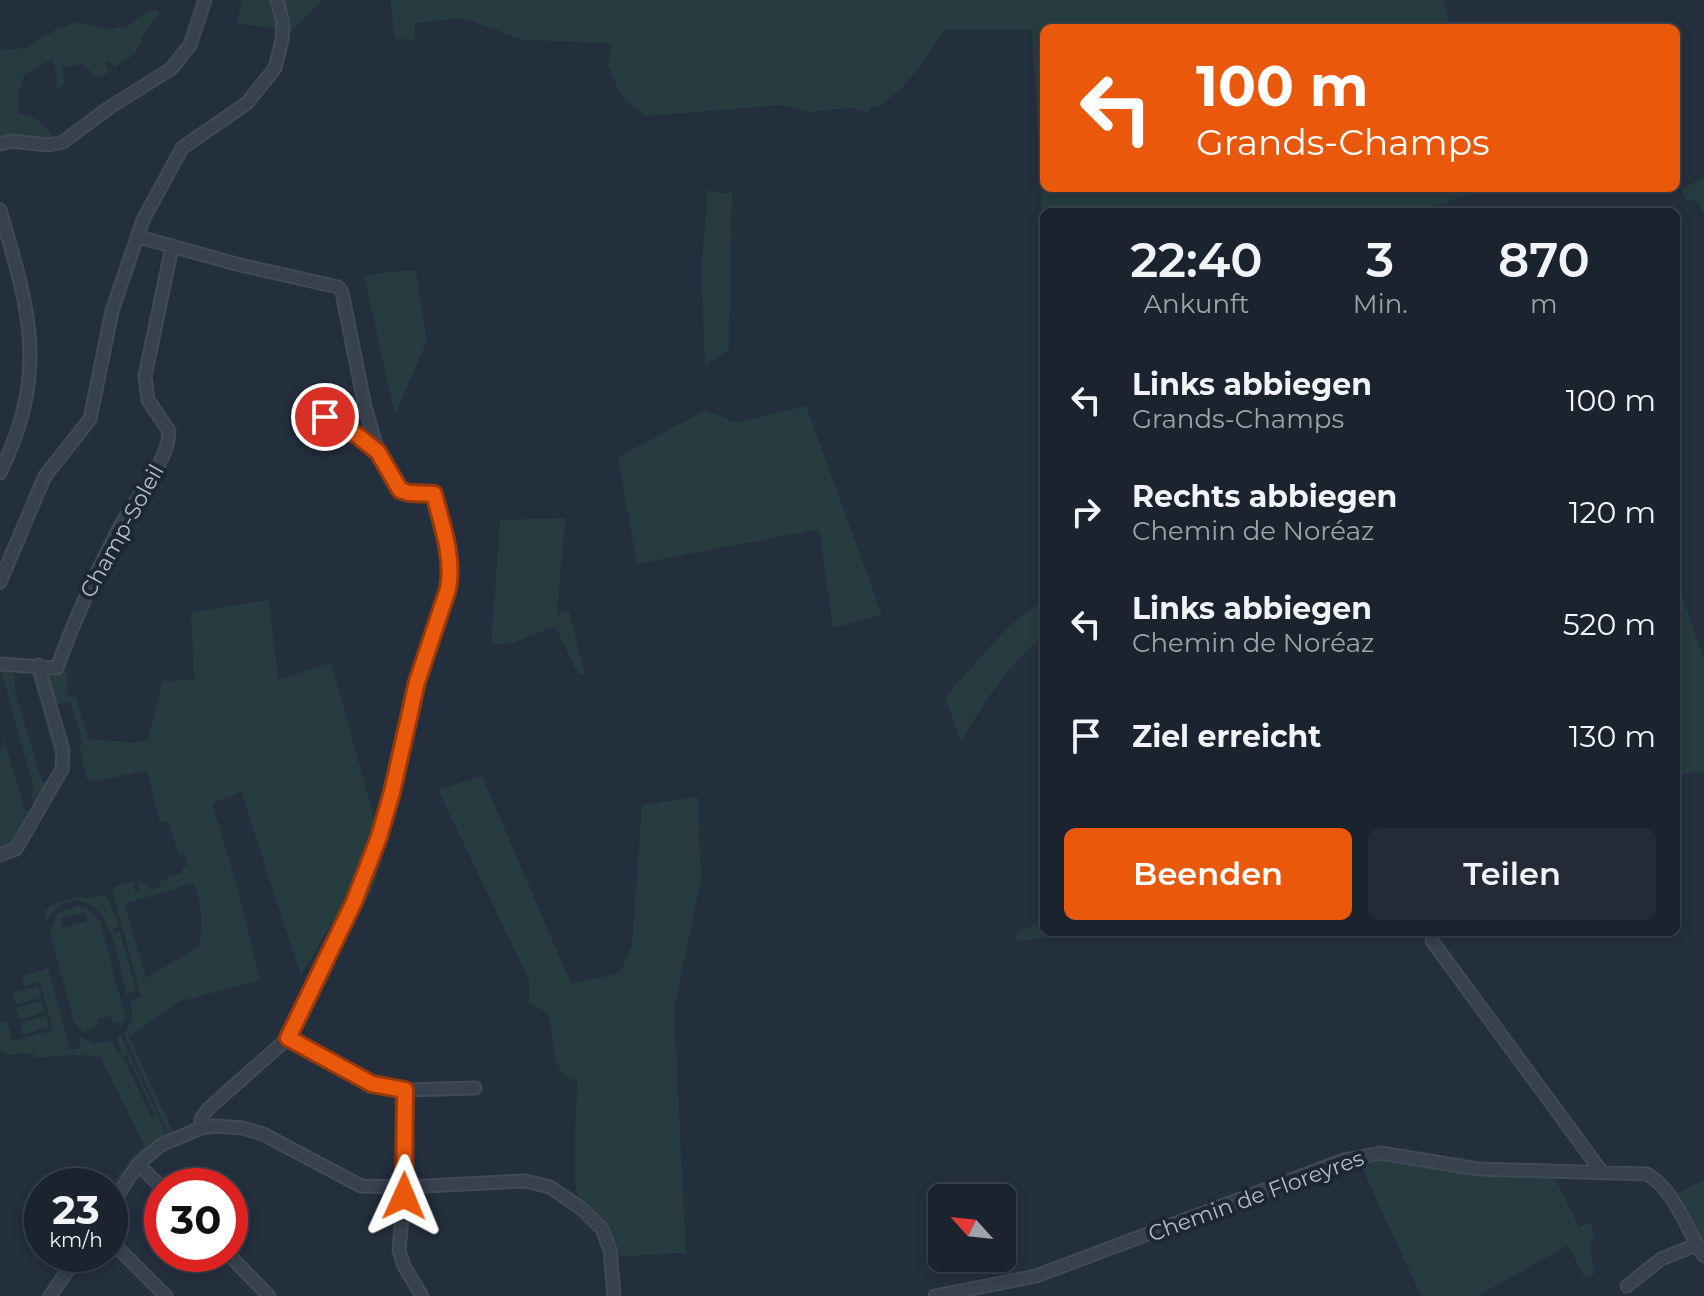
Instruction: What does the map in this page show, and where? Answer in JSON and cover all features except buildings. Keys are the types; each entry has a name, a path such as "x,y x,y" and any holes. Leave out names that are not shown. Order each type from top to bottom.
{"street":[{"path":"0,144 11,141 48,145 63,142 110,107 171,69 190,45 205,0"},
{"path":"0,582 45,476 90,419 112,311 143,220 182,148 247,103 275,68 283,23 277,0"},
{"path":"0,210 27,303 31,337 25,407 0,473"},
{"path":"139,237 240,265 338,287 342,292 365,407 378,452 400,490 434,494 451,576 417,682 379,837 354,902 288,1038 208,1109 201,1119 201,1128"},
{"name":"Champ-Soleil","path":"38,665 57,668 94,577 167,446 169,431 148,400 145,376 172,247"},
{"path":"314,414 343,427 378,452"},
{"path":"0,664 38,665 63,750 62,769 16,849 0,855"},
{"path":"1432,941 1601,1171"},
{"path":"288,1038 372,1084 405,1090 475,1088"},
{"path":"405,1090 405,1187 399,1250 404,1266 422,1296"},
{"path":"128,1179 154,1149 201,1128 224,1126 257,1132 361,1186 534,1182 550,1187 582,1209 602,1229 610,1250 614,1296"},
{"name":"Chemin de Floreyres","path":"935,1296 1022,1280 1357,1156 1395,1154 1478,1169 1637,1172 1656,1179 1670,1197 1696,1245"},
{"path":"138,1164 144,1170"},
{"path":"1627,1286 1661,1259 1696,1245 1704,1256"},
{"path":"128,1258 166,1296"},
{"path":"50,1296 67,1272"},
{"path":"246,1272 269,1296"}],"green space":[{"path":"243,0 274,0 278,29 236,23"},
{"path":"277,0 322,0 282,40"},
{"path":"390,0 1443,0 1450,24 1040,24 1040,175 1032,30 944,30 922,64 901,88 879,105 869,108 869,113 853,108 808,112 781,105 645,116 620,94 608,65 612,43 523,40 463,18 415,23 414,40 395,39"},
{"path":"154,10 160,13 144,34 135,54 115,67 105,62 109,72 97,78 83,64 62,67 65,83 56,89 57,76 52,59 24,75 18,94 18,114 42,123 57,144 0,144 0,50 26,48 57,29 78,22 108,29 127,27"},
{"path":"1704,177 1704,214 1698,202 1693,199 1686,201 1681,190"},
{"path":"708,190 722,194 732,192 729,350 705,365 701,269"},
{"path":"1041,192 1477,192 1431,208 1042,208"},
{"path":"416,271 427,341 395,415 364,275"},
{"path":"806,406 882,615 833,628 819,529 637,564 618,457 706,410 736,423"},
{"path":"565,518 557,615 569,610 585,675 578,674 555,626 514,643 491,645 500,520"},
{"path":"1680,591 1704,659 1704,771 1680,774"},
{"path":"269,600 278,680 331,662 379,836 405,727 402,788 374,887 347,932 334,919 301,976 241,792 212,803 260,980 178,1002 129,1037 176,1138 161,1145 128,1185 128,1168 125,1168 144,1145 101,1058 78,1055 34,1057 33,1053 8,1055 0,1049 0,1023 7,1021 13,1041 53,1030 40,982 24,986 22,976 48,968 70,1050 81,1048 78,1036 94,1044 113,1041 117,1054 121,1053 117,1038 121,1035 168,1134 124,1034 132,1021 131,1001 141,997 112,888 134,881 135,893 140,892 138,883 148,884 150,890 161,886 160,881 183,873 182,868 188,865 185,855 179,856 168,821 160,823 147,770 98,781 86,778 80,746 83,743 70,702 50,707 63,760 54,770 56,762 32,673 19,674 16,664 57,668 67,672 67,695 76,697 88,739 135,743 148,739 163,681 194,680 191,612","holes":["194,883 199,900 201,930 198,947 146,978 125,906 127,903","127,1055 155,1115 152,1118 123,1057"]},
{"path":"1040,603 1040,639 1019,658 998,685 961,742 945,697 1008,627"},
{"path":"8,669 14,676 15,692 42,782 49,782 42,804 33,803 31,791 34,789 1,670"},
{"path":"0,725 25,810 32,811 16,849 0,855 0,750 5,748"},
{"path":"482,776 571,984 620,973 632,945 642,805 698,797 701,880 674,1009 686,1253 610,1257 602,1238 582,1210 575,1166 577,1081 564,1077 556,1060 549,1014 529,1003 529,980 438,790"},
{"path":"106,894 119,927 113,929 114,933 120,932 136,990 126,994 112,937 98,911 88,904 71,901 58,907 47,922 45,911 53,904"},
{"path":"78,906 86,908 100,921 125,1016 123,1023 113,1022 111,1016 97,1019 97,1024 83,1033 74,1022 51,937 52,926 59,913","holes":["85,912 87,922 62,928 60,919"]},
{"path":"1040,922 1040,936 1060,936 1015,941 1019,932"},
{"path":"38,986 41,998 16,1005 12,993"},
{"path":"42,1001 45,1012 20,1020 16,1008"},
{"path":"46,1016 49,1027 23,1035 20,1023"},
{"path":"1372,1154 1448,1165 1551,1170 1579,1227 1590,1222 1595,1235 1589,1245 1595,1273 1585,1278 1568,1245 1478,1296 1421,1296 1357,1157"},
{"path":"1704,1180 1704,1241 1696,1245 1670,1197"}],"route":[{"path":"325,417 378,452 400,490 434,494 451,576 417,682 379,837 354,902 288,1038 356,1077 385,1088 405,1090 404,1196"}]}
